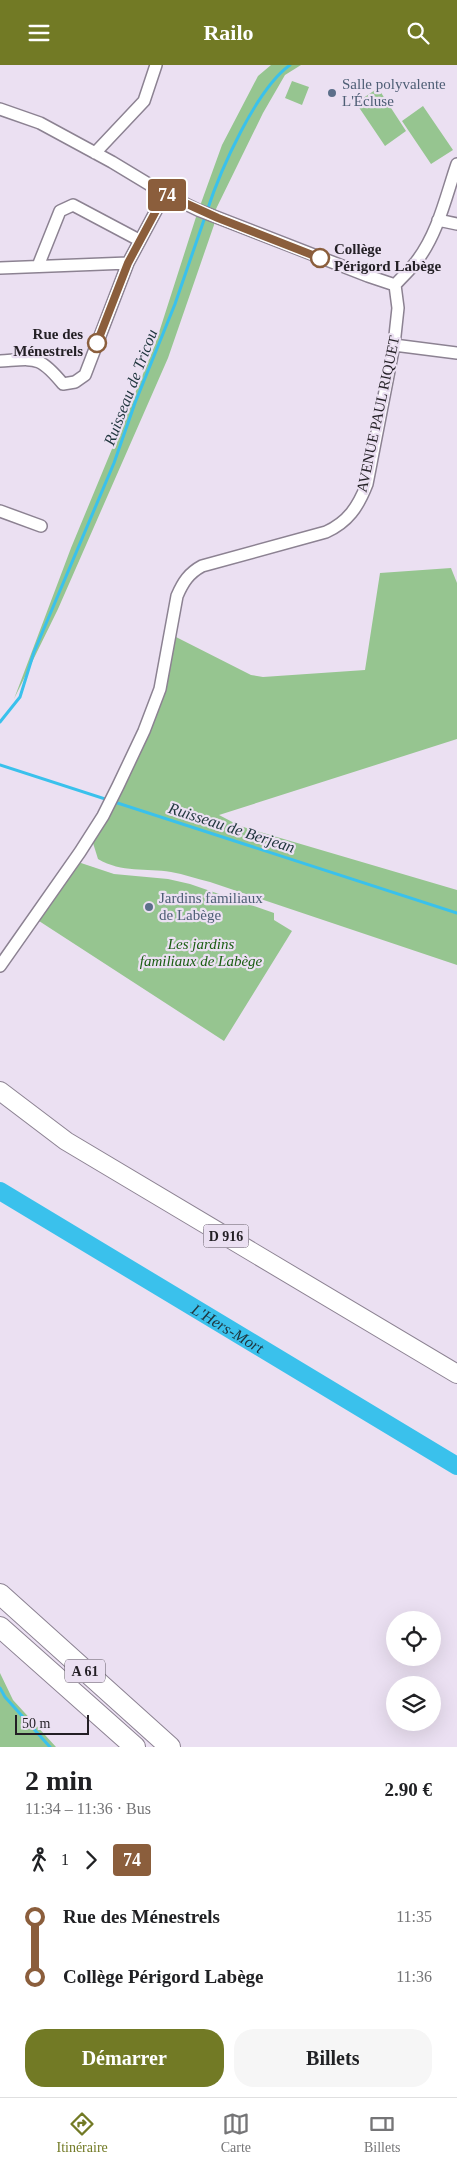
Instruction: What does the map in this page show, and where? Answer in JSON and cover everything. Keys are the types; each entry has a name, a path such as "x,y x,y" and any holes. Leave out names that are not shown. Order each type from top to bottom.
{"highway":[{"name":"A 61","path":"0,1594 170,1747"},
{"name":"A 61","path":"0,1627 135,1747"}],"main road":[{"name":"D 916","path":"0,1091 66,1141 457,1375"}],"street":[{"path":"95,153 144,101 156,65"},
{"path":"0,109 40,123 165,194 211,215 395,285 416,263 424,250 438,220 457,164"},
{"path":"0,361 33,359 48,366 63,384 75,382 85,375 128,263 165,194"},
{"path":"38,266 60,211 73,205 139,240"},
{"path":"438,220 457,224"},
{"path":"0,268 128,263"},
{"name":"AVENUE PAUL RIQUET","path":"0,965 80,851 103,816 118,786 144,731 160,689 177,596 182,582 202,565 326,532 344,521 357,506 367,485 394,345 398,308 395,285"},
{"path":"394,345 457,353"},
{"path":"0,511 41,527"}],"green space":[{"path":"271,65 301,65 285,75 263,113 216,209 214,225 168,358 58,609 14,699 71,548 155,345 196,217 222,145 258,76"},
{"path":"292,81 309,87 302,105 285,98"},
{"path":"378,88 406,131 385,146 356,103"},
{"path":"423,106 453,150 431,164 402,121"},
{"path":"451,568 457,583 457,739 219,815 240,826 457,890 457,965 210,882 171,872 125,868 98,859 93,843 95,833 111,807 174,636 251,675 263,677 365,670 380,573"},
{"name":"Les jardins familiaux de Labège","path":"81,863 114,874 168,879 190,884 274,913 274,920 292,931 224,1041 39,921 37,914 75,864"},
{"path":"0,1673 13,1700 56,1747 0,1747"}],"waterway":[{"name":"Ruisseau de Tricou","path":"207,211 230,154 252,111 277,77 290,65"},
{"name":"Ruisseau de Tricou","path":"0,722 20,697 34,652 114,463 135,403 175,304 205,217"},
{"name":"Ruisseau de Berjean","path":"0,765 457,913"},
{"name":"L'Hers-Mort","path":"0,1191 457,1466"},
{"path":"0,1688 5,1697 50,1747"}],"bus line":[{"name":"74","path":"97,343 128,263 165,194 218,218 253,230 320,258"}],"place":[{"name":"Salle polyvalente L'Écluse","path":"332,93"},
{"name":"Collège Périgord Labège","path":"320,258"},
{"name":"Rue des Ménestrels","path":"97,343"},
{"name":"Jardins familiaux de Labège","path":"149,907"}]}
